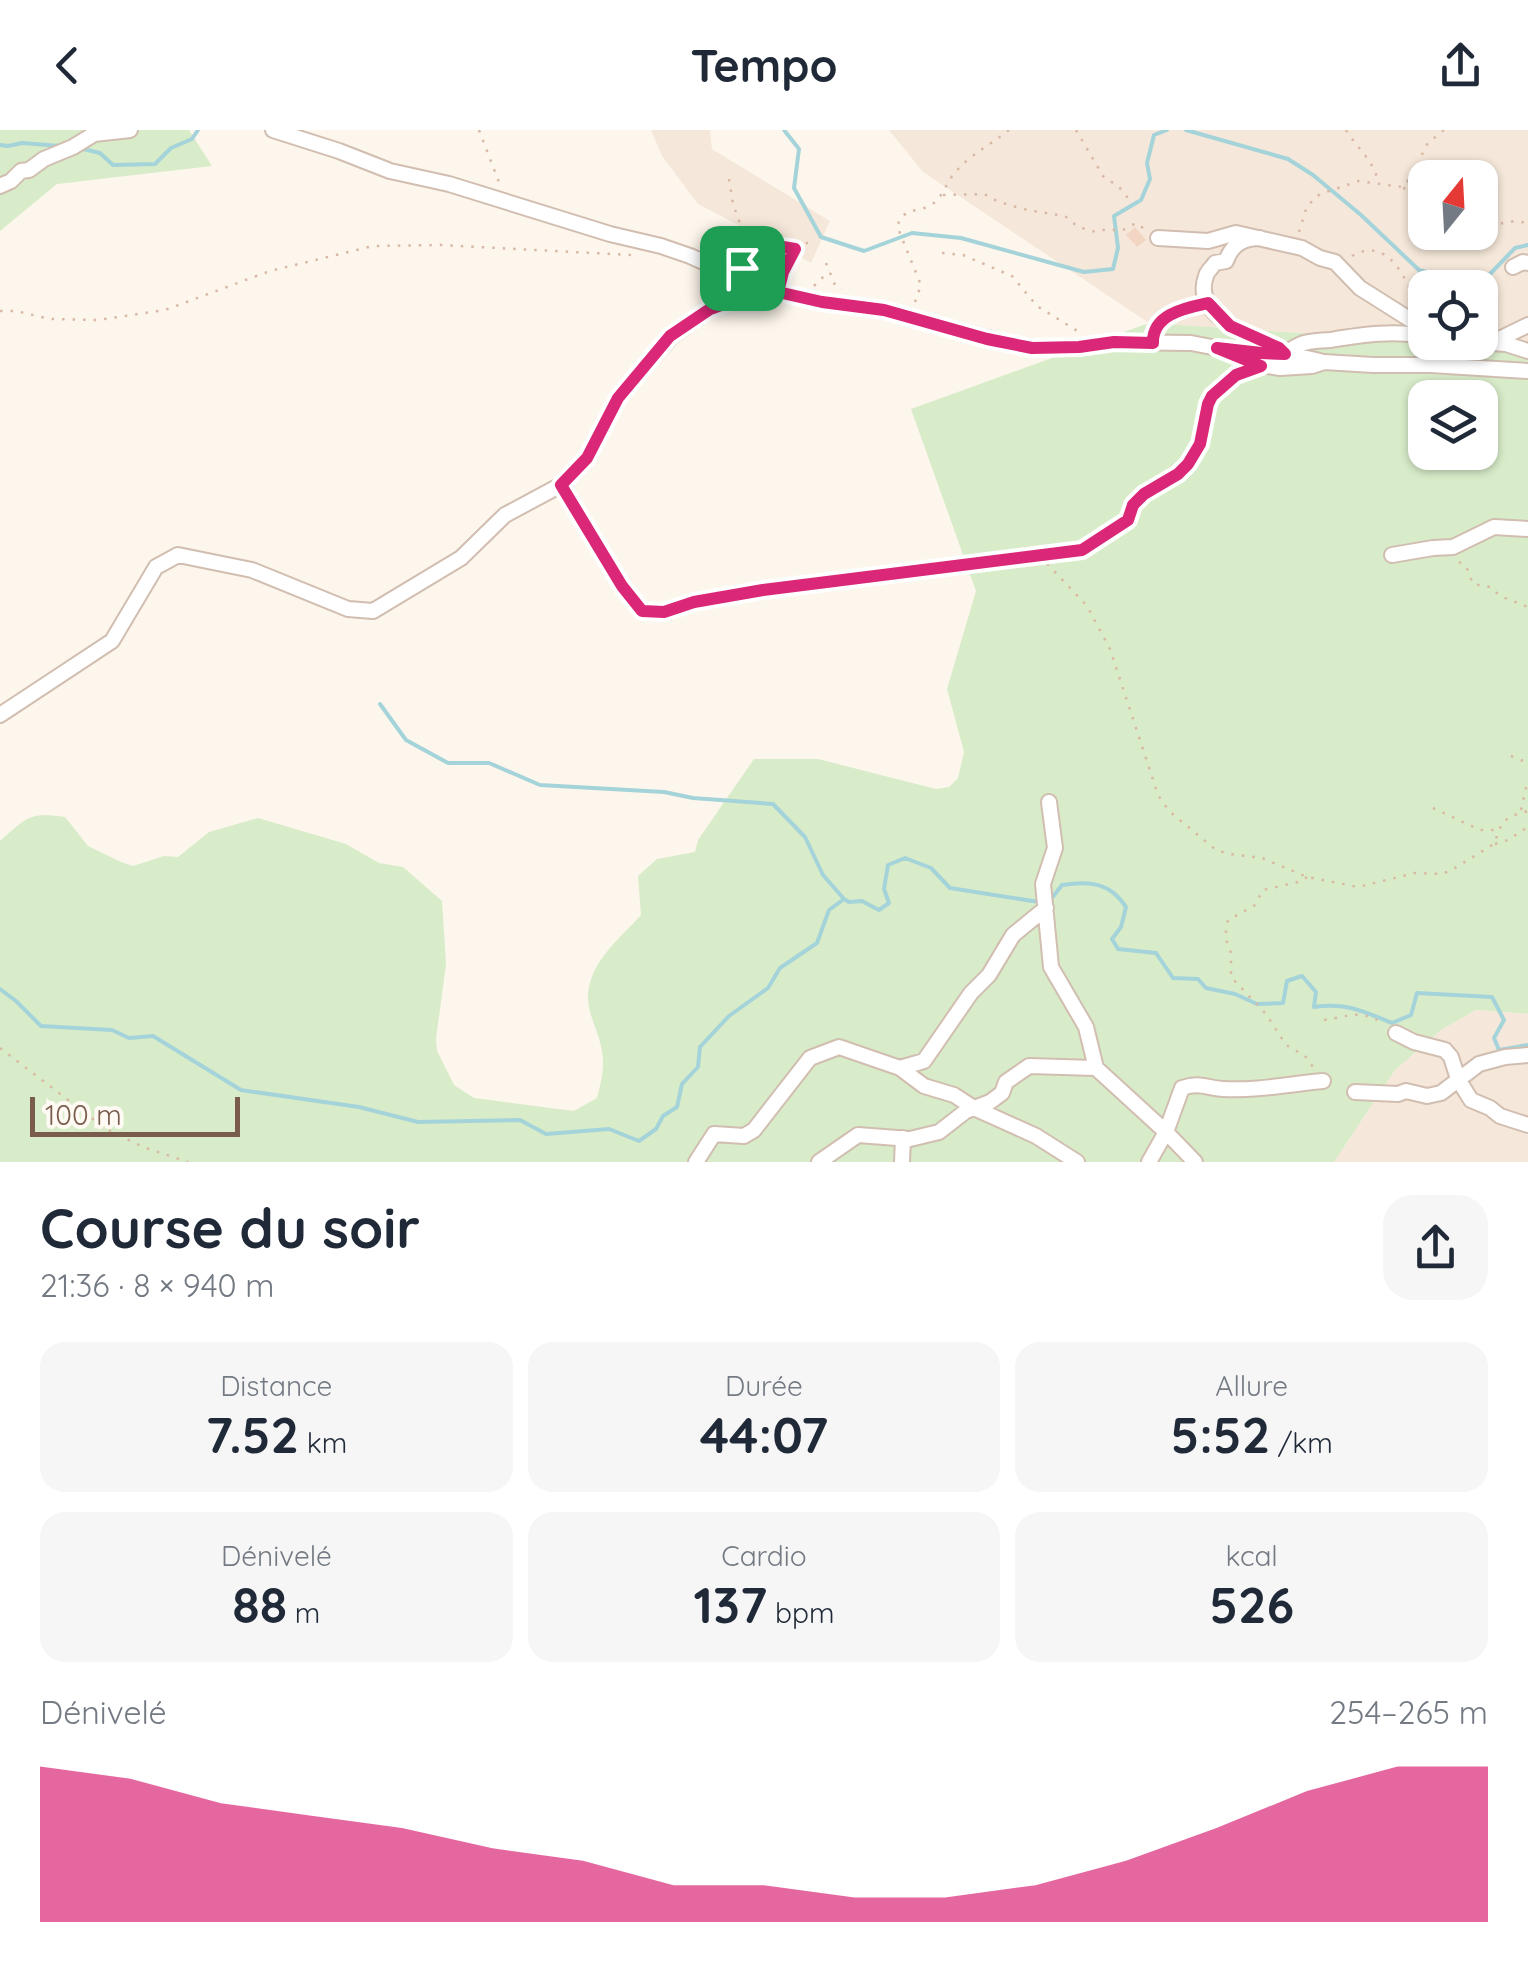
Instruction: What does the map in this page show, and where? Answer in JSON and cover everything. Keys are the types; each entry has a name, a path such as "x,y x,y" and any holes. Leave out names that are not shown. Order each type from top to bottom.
{"street":[{"path":"0,186 44,158 94,134 130,130"},
{"path":"273,130 390,170 661,246 772,290 884,310 1032,348 1191,343 1324,362 1528,371"},
{"path":"1158,238 1208,241 1236,233 1294,246 1335,262 1360,288 1408,320"},
{"path":"1260,238 1246,238 1229,251 1226,261 1215,263 1204,278 1204,297 1230,326 1285,354"},
{"path":"0,715 112,641 156,567 178,556 252,570 348,609 373,612 461,558 506,514 561,485 587,458 618,398 670,336 710,309 772,290"},
{"path":"1498,337 1528,325"},
{"path":"1285,354 1313,340 1408,331"},
{"path":"1498,344 1528,350"},
{"path":"1217,348 1261,366 1294,368 1324,362"},
{"path":"1392,555 1453,547 1494,526 1528,529"},
{"path":"1050,802 1055,848 1043,884 1051,967 1086,1027 1096,1068 1195,1162"},
{"path":"900,1068 924,1061 971,993 989,975 1013,935 1046,908"},
{"path":"1396,1033 1446,1050 1471,1100 1500,1116 1528,1125"},
{"path":"696,1162 714,1134 744,1136 754,1130 810,1058 839,1048 900,1068 924,1086 954,1095 1078,1162"},
{"path":"1355,1092 1435,1095 1488,1060 1528,1055"},
{"path":"820,1162 858,1134 901,1153 910,1139 939,1132 966,1110 990,1102 1002,1092 1006,1082 1029,1066 1096,1068"},
{"path":"1149,1162 1166,1132 1182,1088 1196,1084 1222,1089 1270,1087 1323,1080"}],"path":[{"path":"479,130 507,203"},
{"path":"1076,130 1104,176 1132,203"},
{"path":"1346,130 1376,168 1378,182"},
{"path":"1402,187 1416,172 1428,143 1444,130"},
{"path":"916,318 914,303 921,285 897,226 900,218 910,210 926,208 941,195 950,177 968,158 1005,132"},
{"path":"729,179 742,230 746,280"},
{"path":"1294,246 1307,206 1320,194 1359,181 1408,189"},
{"path":"941,195 984,194 1027,210 1065,216 1078,227 1096,232 1121,231 1136,223 1158,238"},
{"path":"1498,224 1528,223"},
{"path":"772,290 795,249 813,240"},
{"path":"0,312 98,320 165,310 270,271 373,246 440,245 631,254"},
{"path":"706,264 742,258 777,246 795,249"},
{"path":"1343,270 1352,256 1372,249 1386,256 1404,275 1408,287"},
{"path":"942,253 963,256 1012,276 1037,306 1100,344"},
{"path":"826,264 835,285 844,290"},
{"path":"802,298 828,271"},
{"path":"1153,343 1152,336 1169,314 1208,303"},
{"path":"561,485 622,586 642,611 664,612 694,602 763,590 1082,550 1128,520 1137,500 1188,464 1200,444 1212,396 1236,375 1261,366"},
{"path":"1453,547 1473,584 1490,587 1500,596 1528,607"},
{"path":"1039,555 1088,606 1110,648 1158,796 1169,811 1216,850 1262,858 1307,876 1358,888 1415,873 1450,871 1528,827"},
{"path":"1511,756 1528,764"},
{"path":"1520,812 1528,779"},
{"path":"1433,808 1480,830 1498,830"},
{"path":"1494,844 1502,822 1528,812"},
{"path":"1307,876 1302,881 1264,890 1254,906 1228,920 1225,937 1231,953 1231,978 1258,1004 1286,1045 1305,1056 1323,1080"},
{"path":"1324,1020 1348,1013 1364,1014 1396,1033"},
{"path":"0,1048 106,1130 188,1162"}],"shaded area":[{"path":"651,130 710,130 712,149 830,221 811,263 698,204 662,156"},
{"path":"889,130 1528,130 1528,347 1498,345 1498,270 1408,270 1408,340 1149,323 923,172"},
{"path":"1476,1010 1528,1014 1528,1162 1334,1162 1395,1070 1441,1030"}],"green space":[{"path":"0,130 189,130 212,166 57,184 0,231"},
{"path":"1149,323 1408,340 1408,360 1498,360 1498,346 1528,347 1528,1014 1476,1010 1441,1030 1395,1070 1334,1162 0,1162 0,841 23,822 43,815 65,817 88,846 133,866 164,856 178,857 209,832 258,818 346,844 379,863 403,867 442,901 446,964 436,1039 437,1051 454,1085 474,1098 574,1111 597,1098 603,1058 588,992 604,955 641,915 638,876 657,859 695,852 698,840 754,759 818,759 936,789 949,787 958,778 964,752 947,689 976,591 911,409"}],"building":[{"path":"1135,227 1146,240 1137,247 1126,235"}],"waterway":[{"path":"79,148 100,153 113,165 155,164 171,148 192,139 198,130"},
{"path":"784,130 799,149 794,188 821,237 864,251 912,233 961,238 1084,272 1113,269 1118,248 1114,216 1141,200 1150,179 1147,163 1154,135 1167,130"},
{"path":"1186,130 1288,159 1361,215 1419,270 1463,281 1490,274 1515,248 1528,245"},
{"path":"0,145 60,146"},
{"path":"380,704 406,740 448,763 489,763 540,785 664,792 773,804 805,837 823,875 849,902 862,901 879,910 889,903 884,889 888,865 905,858 931,868 950,888 1039,902"},
{"path":"1048,903 1062,885 1081,883 1106,888 1126,907 1121,927 1112,939 1118,949 1156,953 1173,978 1198,979 1206,988 1257,1004 1283,1003 1287,981 1302,976 1316,992 1314,1007 1345,1007 1392,1023 1411,1015 1417,993 1492,997 1504,1020 1494,1038 1499,1050 1528,1045"},
{"path":"0,989 41,1026 112,1030 129,1038 153,1036 241,1090 359,1107 418,1122 520,1120 546,1134 609,1129 639,1141 677,1107 682,1084 698,1067 700,1047 729,1016 768,988 780,968 817,943 829,910 844,899"}],"route":[{"path":"777,246 795,249 778,292 884,310 1032,348 1153,343 1152,336 1169,314 1208,303 1230,326 1285,354 1217,348 1261,366 1236,375 1212,396 1200,444 1188,464 1137,500 1128,520 1082,550 763,590 694,602 664,612 642,611 622,586 561,485 587,458 618,398 670,336 710,309 767,288 746,280 742,268 742,258 777,246"}]}
